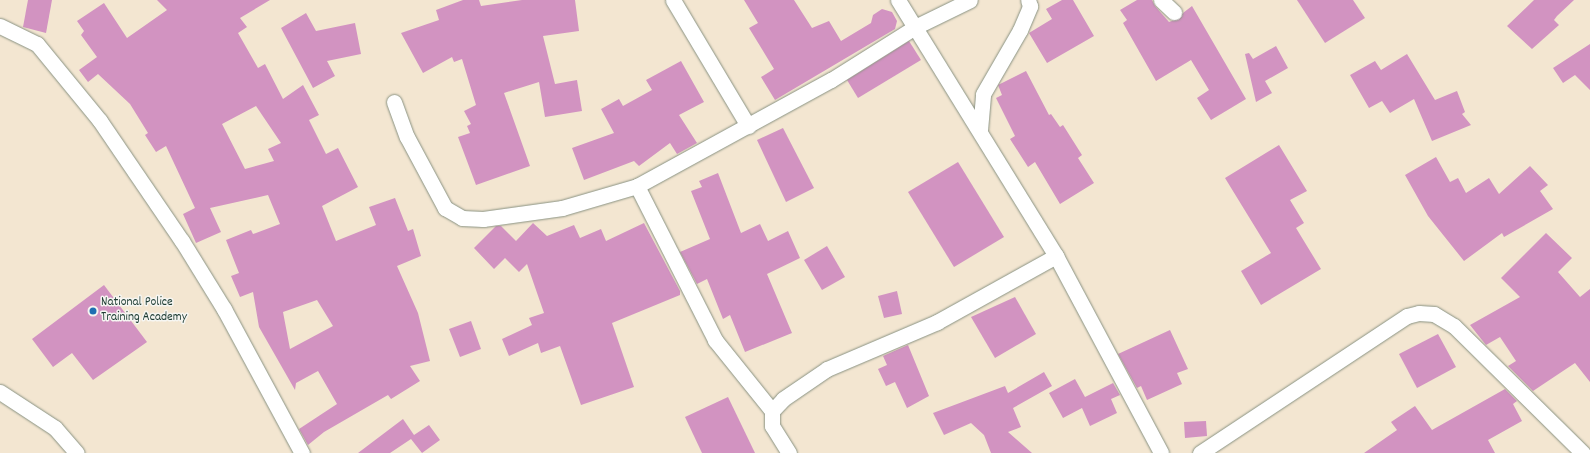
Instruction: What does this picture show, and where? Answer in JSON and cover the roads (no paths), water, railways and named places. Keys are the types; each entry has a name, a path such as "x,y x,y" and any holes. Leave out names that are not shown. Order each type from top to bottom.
{"street":[{"path":"673,0 748,126"},
{"path":"898,0 980,130 1056,256 1161,453"},
{"path":"394,102 407,137 445,208 462,218 483,218 562,208 637,186 831,80 915,27 970,0"},
{"path":"980,130 983,94 1020,30 1030,6 1028,0"},
{"path":"1161,0 1174,12"},
{"path":"0,26 37,44 100,121 182,241 220,303 302,453"},
{"path":"637,186 715,340 772,411 772,426 789,453"},
{"path":"772,411 784,398 827,369 937,322 1056,256"},
{"path":"1200,453 1408,316 1419,313 1434,314 1454,326 1584,453"},
{"path":"0,392 55,428 77,453"}],"place":[{"name":"National Police Training Academy","path":"93,311"}]}
